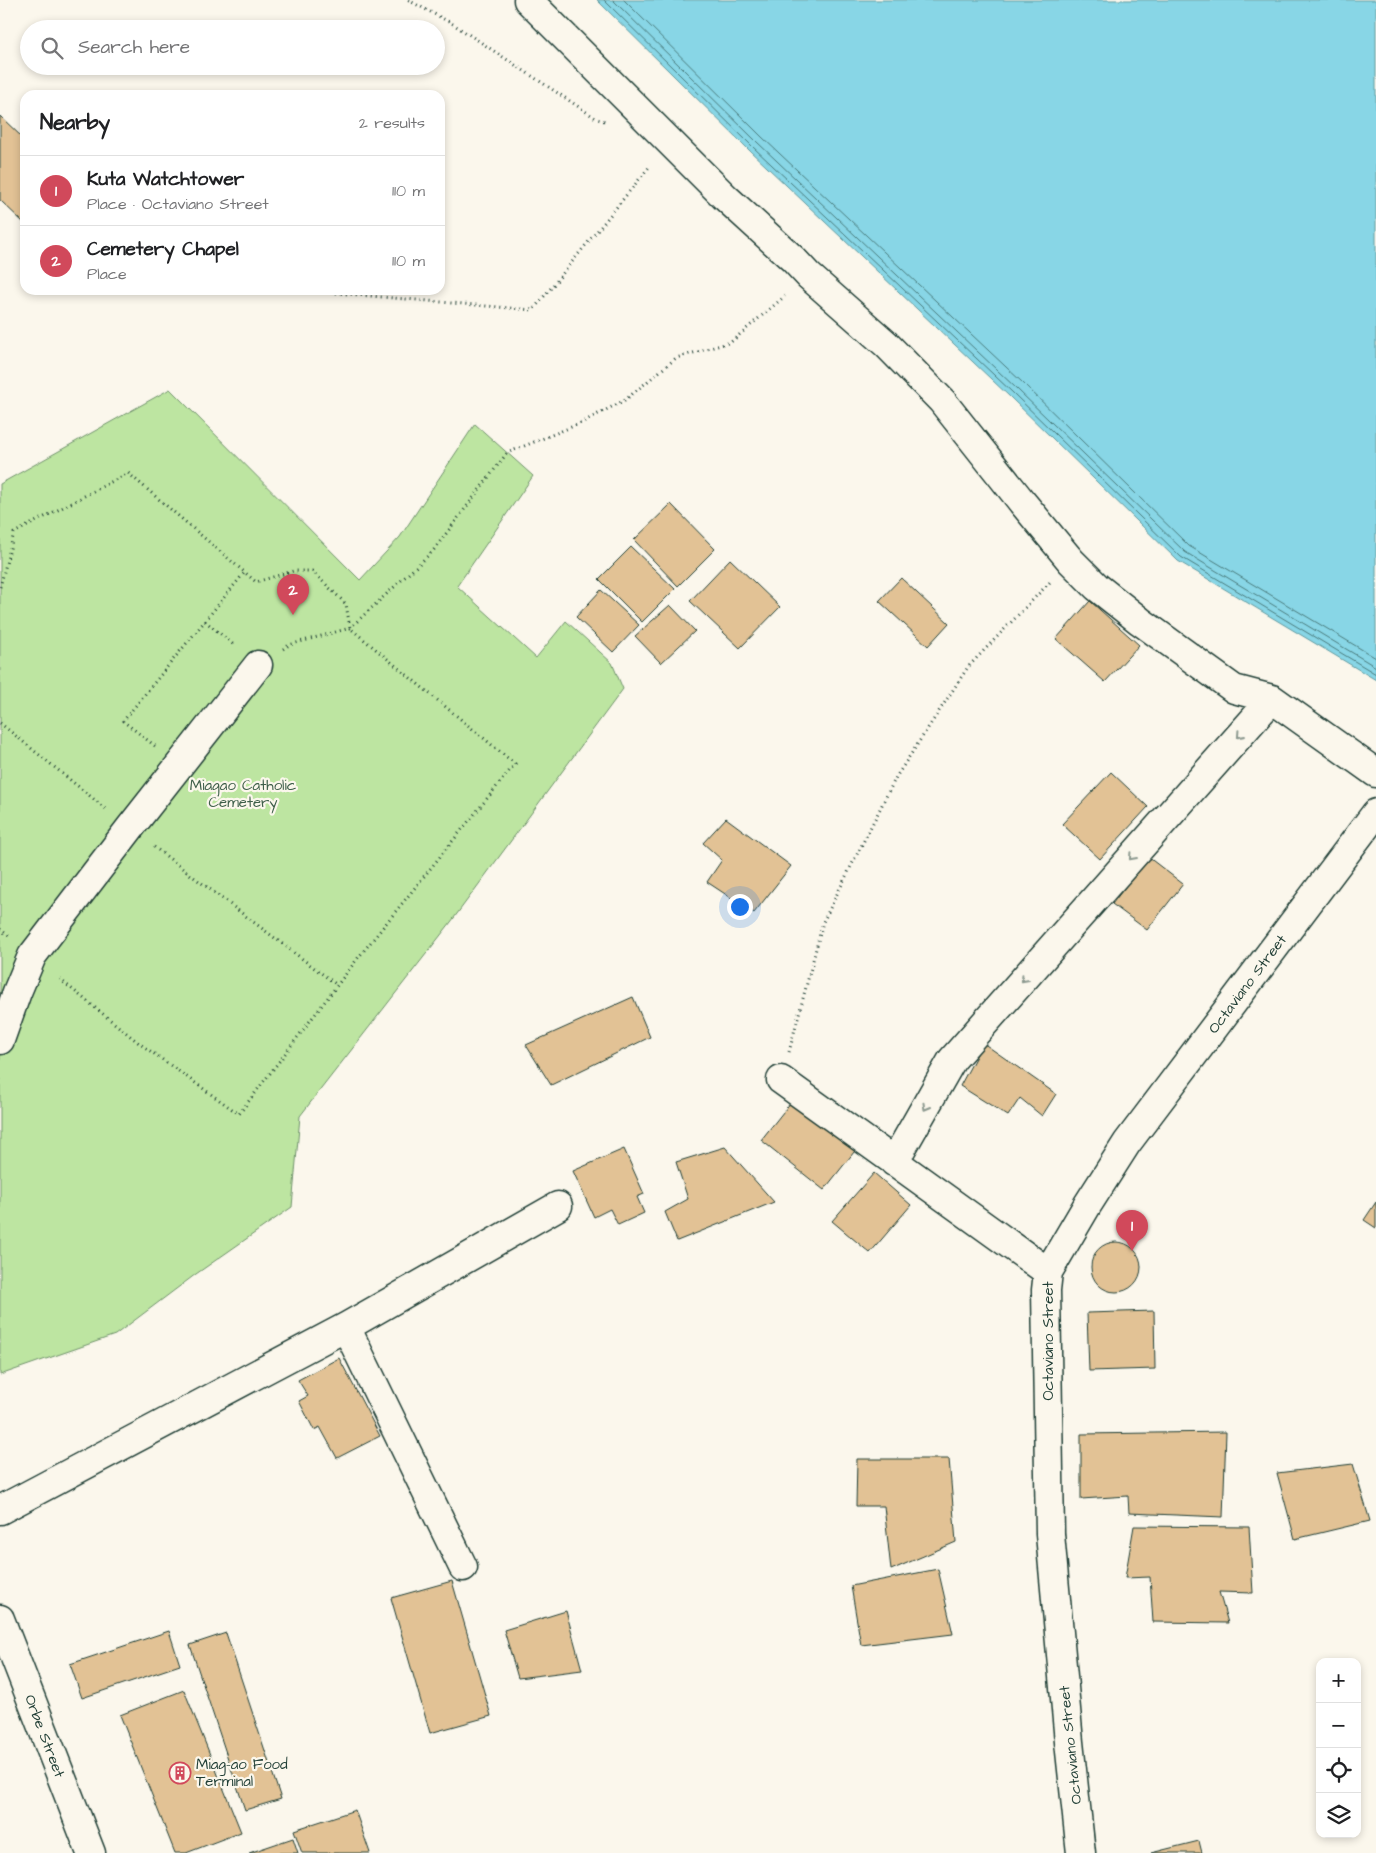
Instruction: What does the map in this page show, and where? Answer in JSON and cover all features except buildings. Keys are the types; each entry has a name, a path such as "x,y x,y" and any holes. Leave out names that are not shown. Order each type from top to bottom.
{"street":[{"path":"528,0 809,276 886,344 942,401 1071,560 1097,587 1140,621 1234,689 1272,699 1376,773"},
{"path":"0,1040 8,985 258,665"},
{"path":"894,1162 952,1060 1272,699"},
{"name":"Octaviano Street","path":"1081,1853 1050,1534 1046,1290 1048,1272 1088,1204 1127,1144 1376,813"},
{"path":"781,1080 1048,1272"},
{"path":"0,1510 346,1327 558,1206"},
{"path":"346,1327 463,1567"},
{"name":"Orbe Street","path":"0,1619 91,1853"}],"path":[{"path":"408,0 445,20"},
{"path":"445,20 597,119 606,122"},
{"path":"359,295 533,310 670,141"},
{"path":"205,621 258,665 289,645 350,628 434,551 507,453 581,423 625,400 676,358 731,342 809,276"},
{"path":"0,586 14,533 128,473 256,582 293,571 312,571 346,604 350,628 515,764 337,985 239,1114 138,1043 32,956"},
{"path":"781,1080 823,922 896,777 968,667 1071,560"},
{"path":"180,765 123,721 245,572"},
{"path":"0,723 130,828 337,985"}],"green space":[{"name":"Miagao Catholic Cemetery","path":"170,389 360,580 400,537 475,424 533,476 457,586 536,658 566,621 612,663 623,689 451,922 300,1116 292,1207 196,1274 115,1335 0,1375 0,484"}],"water":[{"path":"597,0 1376,0 1376,680 1178,561 1010,397 749,150"}],"place":[{"name":"Cemetery Chapel","path":"293,615"},
{"name":"Kuta Watchtower","path":"1132,1251"},
{"name":"Miag-ao Food Terminal","path":"180,1773"}]}
